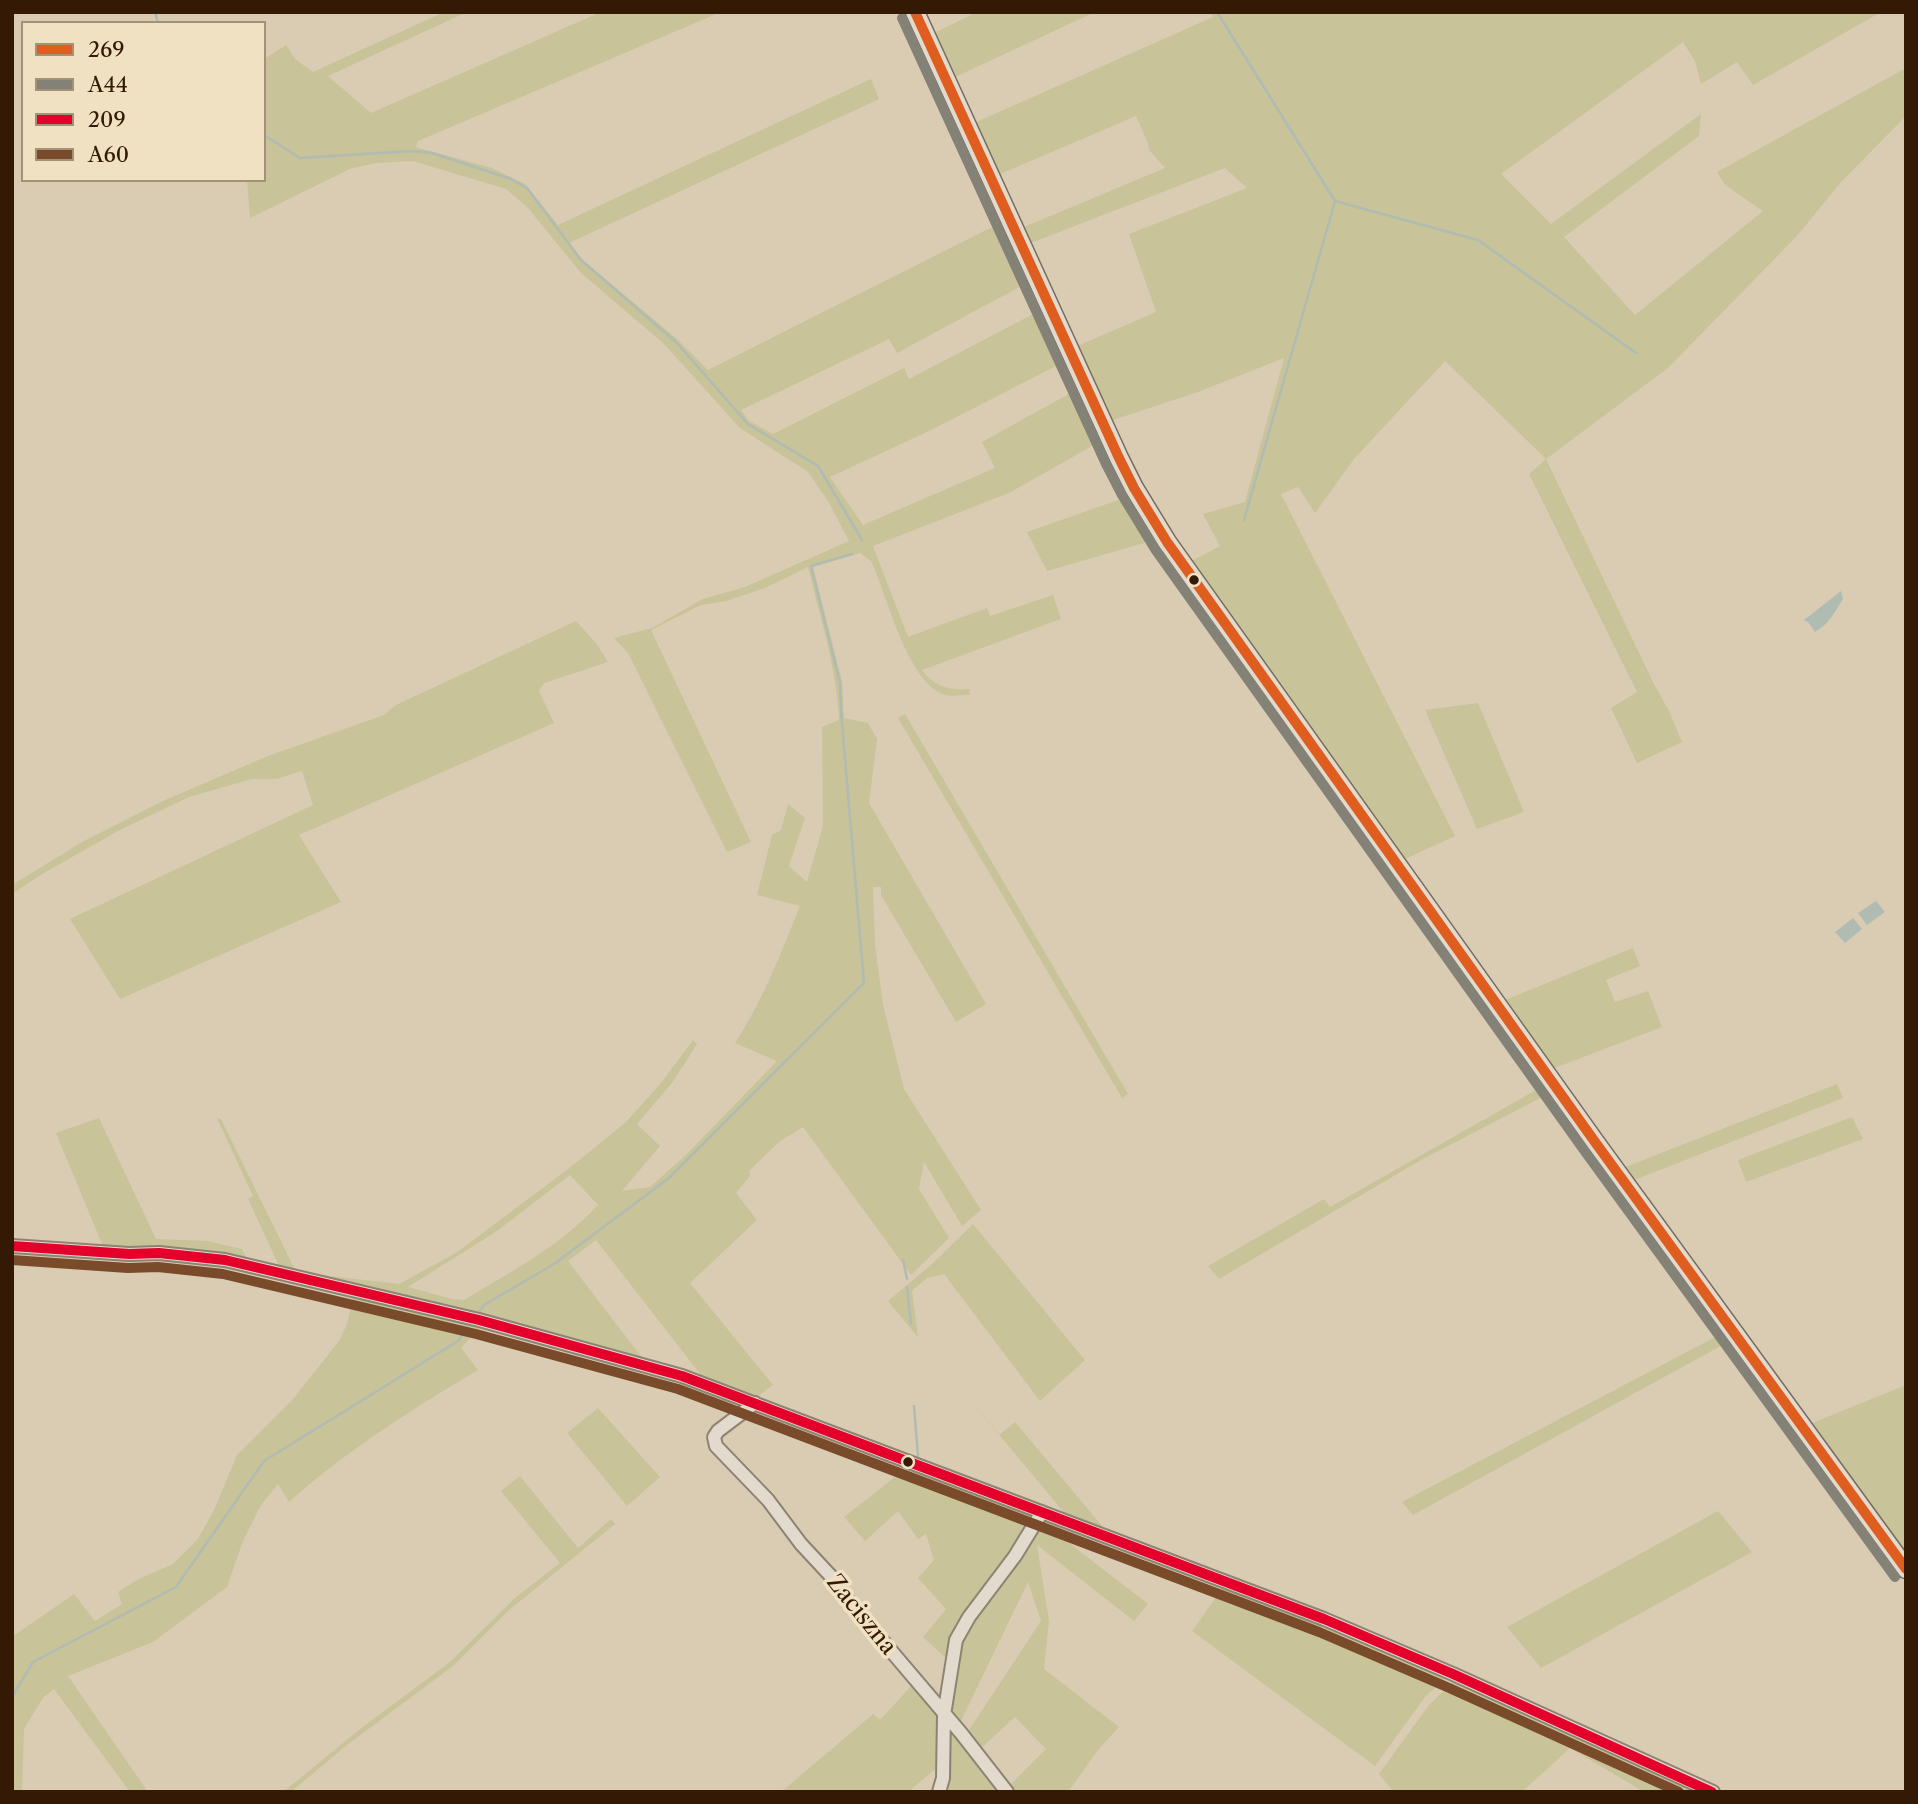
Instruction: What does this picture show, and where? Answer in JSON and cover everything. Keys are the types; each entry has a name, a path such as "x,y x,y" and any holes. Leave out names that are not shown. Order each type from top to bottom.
{"street":[{"path":"915,12 1130,481 1167,542 1595,1142 1906,1569"},
{"path":"12,1246 101,1253 159,1253 225,1260 475,1319 682,1376 1324,1619 1453,1674 1713,1792"},
{"name":"Zaciszna","path":"755,1403 718,1431 713,1442 768,1500 801,1544 840,1586 841,1592 1007,1792"},
{"path":"939,1792 943,1778 944,1715 956,1640 969,1617 1015,1556 1042,1512"}],"shaded area":[{"path":"444,12 467,12 328,76 371,113 601,12 721,12 418,141 416,147 492,168 525,184 558,225 871,79 879,99 569,243 584,261 677,339 708,370 1000,223 1025,284 897,353 889,339 741,410 749,421 773,434 904,368 909,379 1037,312 1062,363 931,430 830,477 863,525 995,468 982,442 1076,390 1101,441 1009,493 873,546 908,637 987,608 990,616 1053,595 1061,619 922,670 937,684 955,689 969,689 970,695 943,694 930,686 919,673 900,635 871,561 860,553 813,567 842,681 844,718 868,723 877,739 869,803 986,1004 956,1022 881,895 881,887 873,887 875,945 883,1005 904,1089 981,1210 962,1226 924,1162 919,1189 949,1238 911,1275 803,1127 779,1142 749,1171 750,1176 736,1193 757,1220 690,1283 773,1385 758,1396 704,1379 596,1240 568,1261 643,1359 466,1312 296,1272 399,1284 456,1253 626,1122 661,1083 693,1040 697,1044 672,1083 637,1124 660,1146 622,1191 650,1187 687,1154 777,1061 735,1043 763,993 800,906 757,895 772,835 781,830 788,804 805,818 789,866 807,882 823,826 822,727 839,720 838,701 808,567 765,588 726,601 701,605 651,630 751,842 727,852 628,653 614,638 652,628 703,599 745,587 849,541 828,501 808,472 740,428 663,343 581,273 528,208 506,189 413,161 377,163 352,168 250,218 247,182 266,182 266,58 286,45 295,59 313,72","holes":["570,1175 598,1205 551,1246 464,1300 408,1287 497,1231"]},
{"path":"977,12 1095,12 953,78 930,35"},
{"path":"1211,12 1881,12 1753,85 1737,62 1701,84 1695,61 1683,42 1501,174 1551,224 1701,114 1699,136 1564,237 1635,315 1763,211 1725,185 1717,172 1906,68 1906,116 1842,181 1796,237 1668,368 1546,459 1445,361 1354,459 1315,513 1298,487 1281,494 1455,836 1403,860 1188,563 1220,546 1203,514 1245,502 1284,358 1198,392 1110,421 1075,347 1156,312 1129,234 1247,188 1225,168 1028,244 1024,227 1165,168 1149,150 1136,116 998,175 972,124 1213,17"},
{"path":"1546,459 1682,742 1637,763 1611,708 1637,692 1529,474"},
{"path":"1130,496 1158,539 1047,571 1027,532"},
{"path":"1841,591 1843,599 1837,609 1815,632 1804,620"},
{"path":"576,621 596,643 608,662 544,683 539,691 554,723 299,835 341,902 120,999 70,919 313,805 302,771 277,779 252,779 189,797 120,830 12,894 12,885 82,842 163,801 268,756 384,715 396,705"},
{"path":"1478,703 1524,812 1477,829 1425,710"},
{"path":"905,714 1128,1094 1122,1098 898,718"},
{"path":"1876,901 1885,912 1867,925 1858,913"},
{"path":"1853,918 1862,929 1845,943 1835,932"},
{"path":"1633,948 1640,966 1606,980 1615,1002 1648,991 1662,1027 1552,1069 1505,1000"},
{"path":"1837,1084 1843,1098 1632,1181 1623,1168"},
{"path":"1543,1086 1548,1094 1421,1160 1219,1279 1208,1266 1324,1199 1330,1207"},
{"path":"1852,1117 1863,1139 1746,1182 1738,1160"},
{"path":"99,1118 156,1239 208,1241 242,1249 249,1262 31,1245 102,1244 56,1133"},
{"path":"217,1118 221,1119 296,1272 280,1268 248,1199 253,1196"},
{"path":"973,1224 1085,1360 1040,1401 944,1274 927,1278 912,1291 918,1337 927,1348 888,1301 931,1265"},
{"path":"353,1298 467,1321 480,1327 461,1348 478,1370 380,1432 289,1502 278,1484 261,1505 243,1541 227,1587 153,1642 68,1676 148,1792 130,1792 54,1689 43,1698 24,1729 22,1792 12,1792 12,1637 74,1594 95,1621 122,1604 118,1592 173,1564 198,1539 215,1508 237,1455 294,1398 339,1341 347,1324"},
{"path":"1721,1334 1728,1342 1413,1515 1402,1502"},
{"path":"1906,1385 1906,1559 1810,1424"},
{"path":"598,1408 660,1477 627,1506 567,1433"},
{"path":"1015,1422 1103,1527 1066,1515 999,1435"},
{"path":"905,1469 996,1499 1036,1516 974,1604 950,1662 923,1637 946,1609 918,1578 934,1560 926,1534 918,1539 898,1511 865,1541 844,1517"},
{"path":"520,1476 578,1548 611,1519 615,1524 508,1611 453,1666 347,1745 291,1792 283,1792 364,1726 450,1662 515,1598 560,1563 501,1491"},
{"path":"1718,1511 1752,1552 1541,1668 1507,1627"},
{"path":"1045,1520 1063,1525 1060,1536 1148,1604 1134,1621 1037,1545 1049,1621 1044,1669 1119,1727 1098,1750 1068,1792 1012,1792 1008,1787 1046,1749 1015,1717 978,1751 967,1733 1041,1621 1028,1582 959,1725 948,1715 959,1640"},
{"path":"1224,1586 1445,1678 1425,1697 1375,1766 1192,1631"},
{"path":"1454,1681 1701,1792 1644,1792 1570,1748 1522,1792 1394,1792 1379,1774 1429,1705"},
{"path":"913,1684 942,1716 940,1765 908,1792 781,1792 873,1714 880,1720"},
{"path":"952,1731 1004,1792 950,1792 943,1781 947,1735"}],"waterway":[{"path":"155,12 157,21"},
{"path":"1217,12 1335,201 1478,240 1636,353"},
{"path":"266,136 300,158 412,151 432,153 511,179 527,188 581,260 676,342 748,424 818,466 862,540"},
{"path":"1244,520 1335,201"},
{"path":"476,1316 484,1305 554,1264 669,1178 864,983 840,683 811,566 852,554"},
{"path":"903,1260 907,1279"},
{"path":"907,1287 911,1324"},
{"path":"12,1697 33,1662 176,1587 264,1461 458,1341 470,1324"},
{"path":"914,1406 918,1456"}],"transit line":[{"name":"269","path":"915,12 1119,458 1167,542 1595,1142 1906,1569"},
{"name":"A44","path":"902,18 1106,464 1155,549 1584,1150 1895,1577"},
{"name":"209","path":"12,1246 129,1254 159,1253 225,1260 479,1320 682,1376 1324,1619 1453,1674 1712,1792"},
{"name":"A60","path":"12,1260 128,1268 158,1267 223,1274 476,1334 678,1389 1319,1632 1679,1792"}]}
